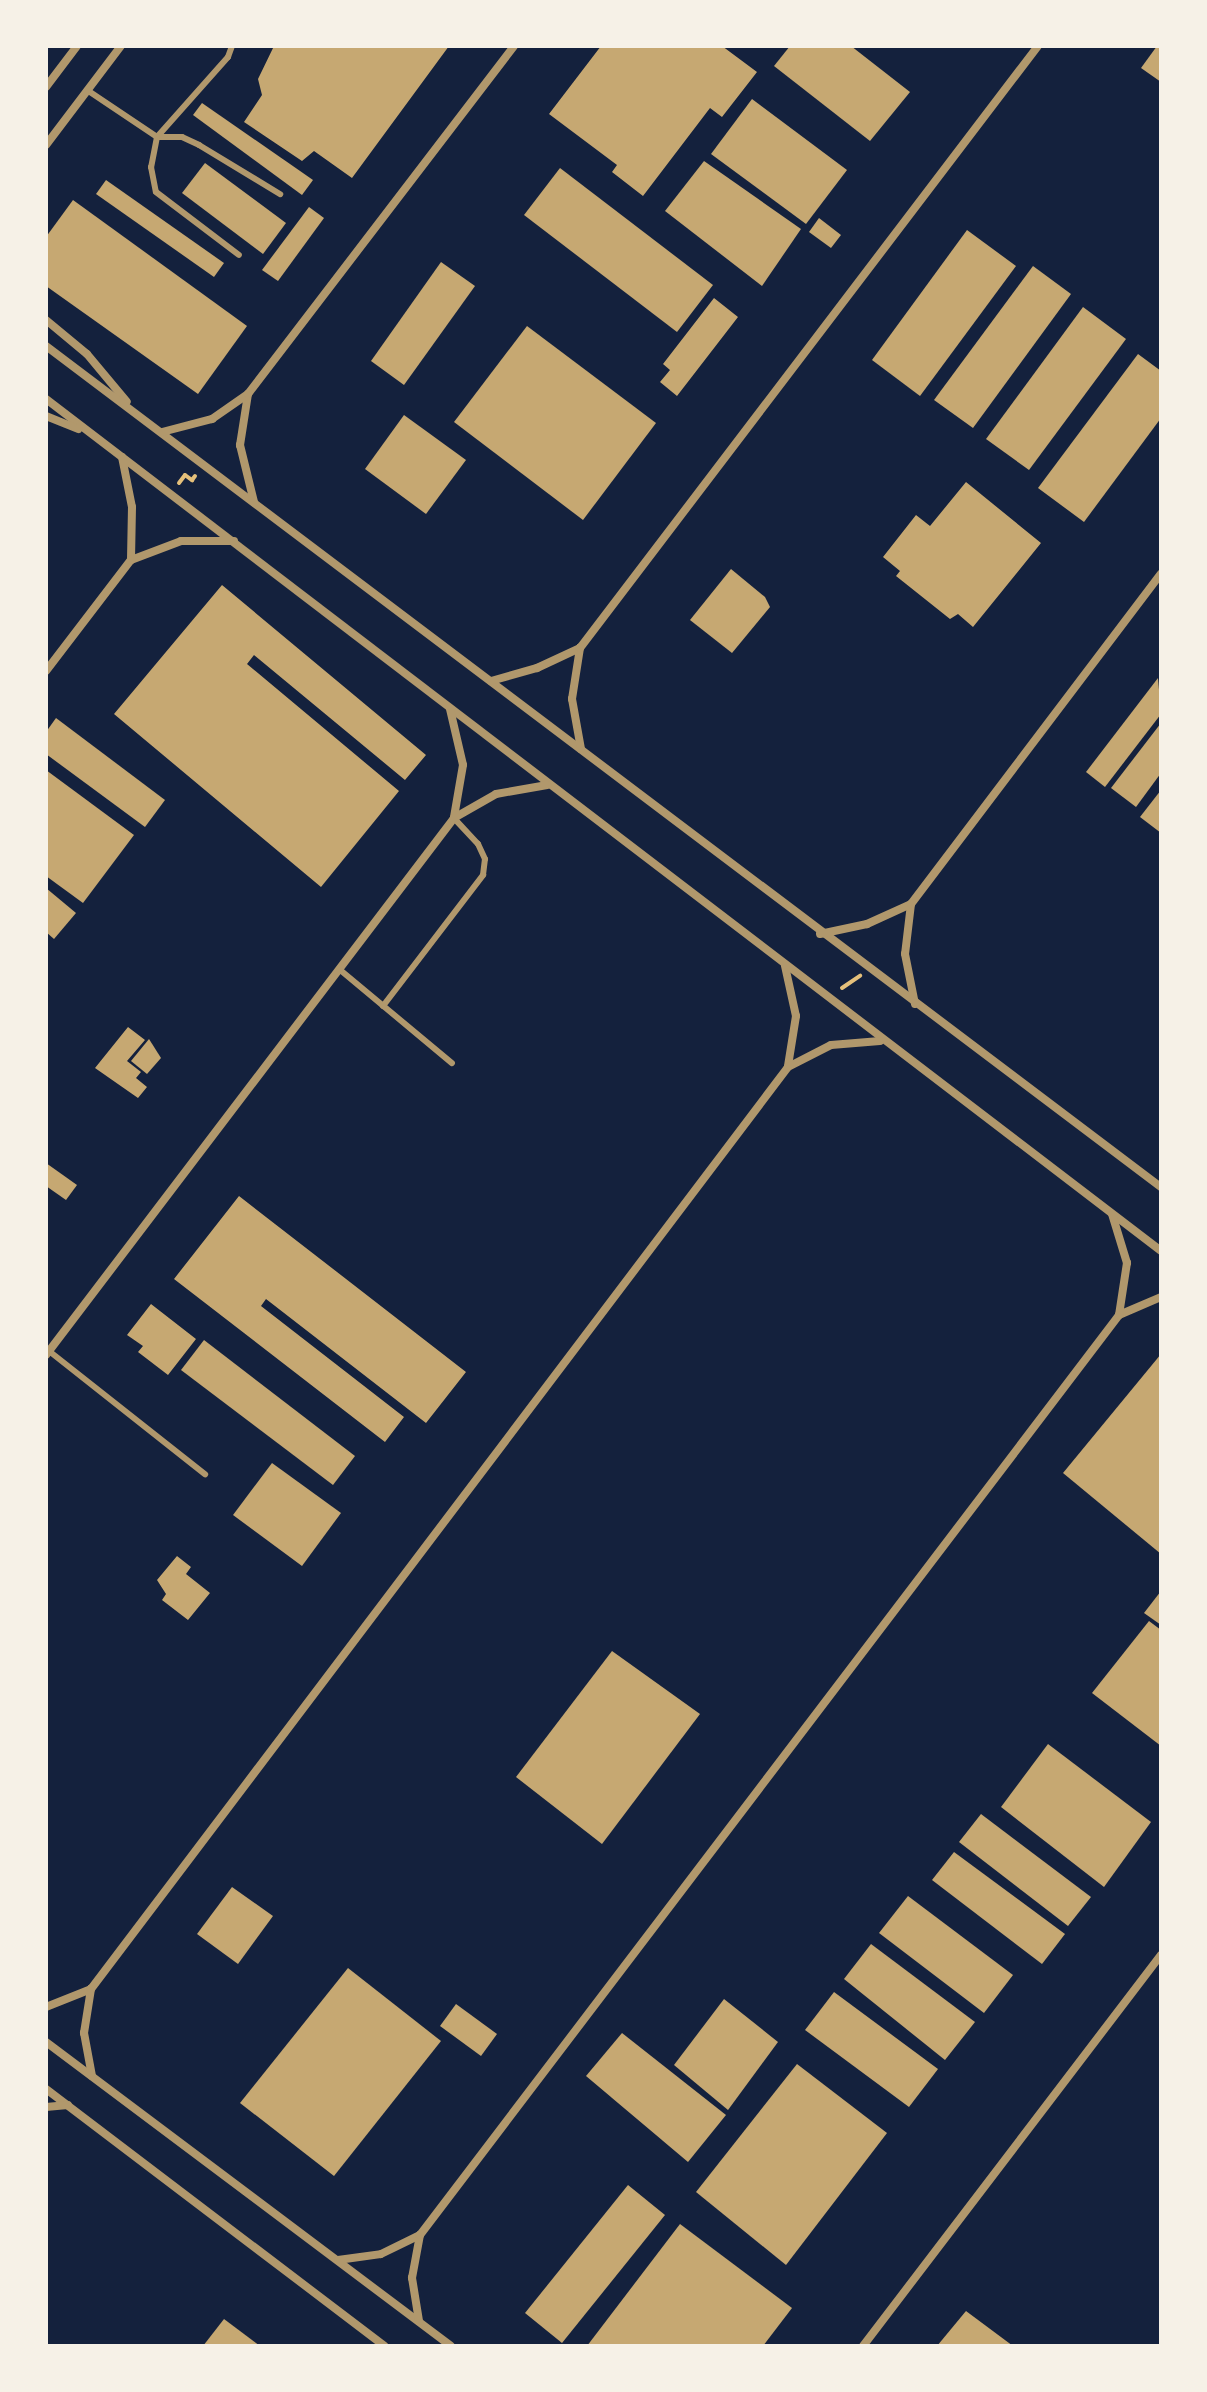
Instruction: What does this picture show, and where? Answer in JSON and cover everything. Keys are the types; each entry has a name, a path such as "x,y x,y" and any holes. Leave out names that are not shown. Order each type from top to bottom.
{"street":[{"path":"46,87 77,46"},
{"path":"46,145 121,46"},
{"path":"162,432 212,419 248,394 514,46"},
{"path":"491,681 537,668 580,648 1038,46"},
{"path":"46,320 87,354 135,412"},
{"path":"46,346 582,750 820,934 1161,1187"},
{"path":"248,394 240,445 255,502"},
{"path":"46,399 880,1041 1161,1251"},
{"path":"46,416 89,432"},
{"path":"121,457 132,507 131,560"},
{"path":"46,671 131,560 181,541 234,541"},
{"path":"820,934 867,924 911,904 1161,574"},
{"path":"580,648 572,699 582,750"},
{"path":"449,707 463,765 454,818"},
{"path":"47,1353 454,818 496,794 547,785"},
{"path":"911,904 905,954 915,1004"},
{"path":"785,966 796,1016 788,1067"},
{"path":"92,2076 84,2033 91,1989 788,1067 831,1045 880,1041"},
{"path":"1149,1178 1161,1177"},
{"path":"419,2321 412,2278 420,2235 1119,1315 1127,1263 1112,1213"},
{"path":"1119,1315 1161,1297"},
{"path":"863,2346 1161,1955"},
{"path":"46,2007 91,1989"},
{"path":"46,2042 451,2346"},
{"path":"46,2089 385,2346"},
{"path":"46,2107 68,2105"},
{"path":"337,2260 381,2254 420,2235"}],"lane":[{"path":"232,46 228,57 157,137 151,167 156,192 239,255"},
{"path":"87,90 157,137 182,137 280,194"},
{"path":"383,1006 483,875 485,859 478,844 454,818"},
{"path":"339,969 452,1063"},
{"path":"47,1353 205,1474"}],"path":[{"path":"171,495 185,475 192,480 204,464"},
{"path":"832,1002 866,967"}],"building":[{"path":"274,46 449,46 352,178 314,151 302,161 244,122 262,95 258,79"},
{"path":"601,46 722,46 757,72 722,117 710,108 643,196 612,172 617,165 549,114"},
{"path":"790,46 851,46 910,92 870,141 774,66"},
{"path":"1157,46 1161,46 1161,82 1141,68"},
{"path":"752,99 847,170 806,224 711,154"},
{"path":"202,103 313,180 302,195 193,115"},
{"path":"704,161 801,229 762,286 665,211"},
{"path":"205,163 286,223 263,254 182,193"},
{"path":"560,168 713,285 677,332 524,215"},
{"path":"106,180 224,263 214,277 96,194"},
{"path":"73,200 247,326 198,394 46,286 46,237"},
{"path":"309,207 324,218 278,281 262,270"},
{"path":"819,218 841,235 831,248 809,232"},
{"path":"967,230 1016,266 920,396 872,360"},
{"path":"441,262 475,286 404,385 371,361"},
{"path":"1033,266 1071,294 973,428 934,400"},
{"path":"714,298 738,317 677,396 660,382 670,370 663,364"},
{"path":"1083,307 1126,339 1029,470 986,439"},
{"path":"527,326 656,423 583,520 454,422"},
{"path":"1138,354 1161,371 1161,418 1084,522 1038,488"},
{"path":"404,415 466,460 426,514 365,469"},
{"path":"966,482 1041,543 973,627 958,614 950,619 896,576 900,571 883,557 916,515 930,526"},
{"path":"731,569 765,597 770,607 732,653 690,620"},
{"path":"222,585 426,755 405,780 254,655 247,664 399,791 321,887 114,714"},
{"path":"1158,678 1161,714 1105,787 1086,772"},
{"path":"56,718 165,800 145,827 46,754 46,732"},
{"path":"1161,723 1161,773 1136,807 1111,788"},
{"path":"46,770 134,835 83,903 46,876"},
{"path":"1161,790 1161,833 1140,817"},
{"path":"46,888 76,913 54,939 46,932"},
{"path":"128,1027 145,1040 127,1061 141,1072 136,1078 147,1087 138,1098 95,1068"},
{"path":"149,1039 161,1058 147,1074 131,1061"},
{"path":"46,1163 77,1185 66,1200 46,1186"},
{"path":"239,1196 466,1372 426,1423 266,1299 261,1306 404,1417 385,1442 174,1279"},
{"path":"151,1304 196,1339 168,1375 138,1352 143,1346 127,1335"},
{"path":"204,1340 355,1456 333,1485 181,1370"},
{"path":"1161,1354 1161,1554 1063,1473"},
{"path":"272,1463 341,1513 302,1566 233,1515"},
{"path":"177,1556 191,1567 186,1574 210,1593 188,1620 162,1600 166,1594 157,1580"},
{"path":"1161,1591 1161,1625 1144,1613"},
{"path":"1149,1621 1161,1630 1161,1746 1092,1693"},
{"path":"612,1651 700,1714 602,1844 516,1777"},
{"path":"1048,1744 1151,1822 1104,1887 1001,1807"},
{"path":"981,1814 1091,1897 1068,1926 959,1842"},
{"path":"954,1852 1065,1934 1042,1964 932,1880"},
{"path":"232,1887 273,1916 238,1964 197,1934"},
{"path":"908,1896 1013,1975 984,2013 879,1933"},
{"path":"871,1944 975,2022 945,2060 844,1979"},
{"path":"348,1968 441,2041 334,2176 240,2103"},
{"path":"834,1992 938,2069 909,2107 805,2030"},
{"path":"724,1999 778,2042 728,2110 674,2065"},
{"path":"456,2004 497,2034 481,2056 440,2026"},
{"path":"622,2033 726,2115 688,2162 586,2076"},
{"path":"797,2064 887,2133 786,2265 696,2192"},
{"path":"628,2185 665,2215 562,2343 525,2313"},
{"path":"680,2224 792,2308 763,2346 587,2346"},
{"path":"966,2311 1013,2346 937,2346"},
{"path":"224,2319 260,2346 203,2346"}]}
